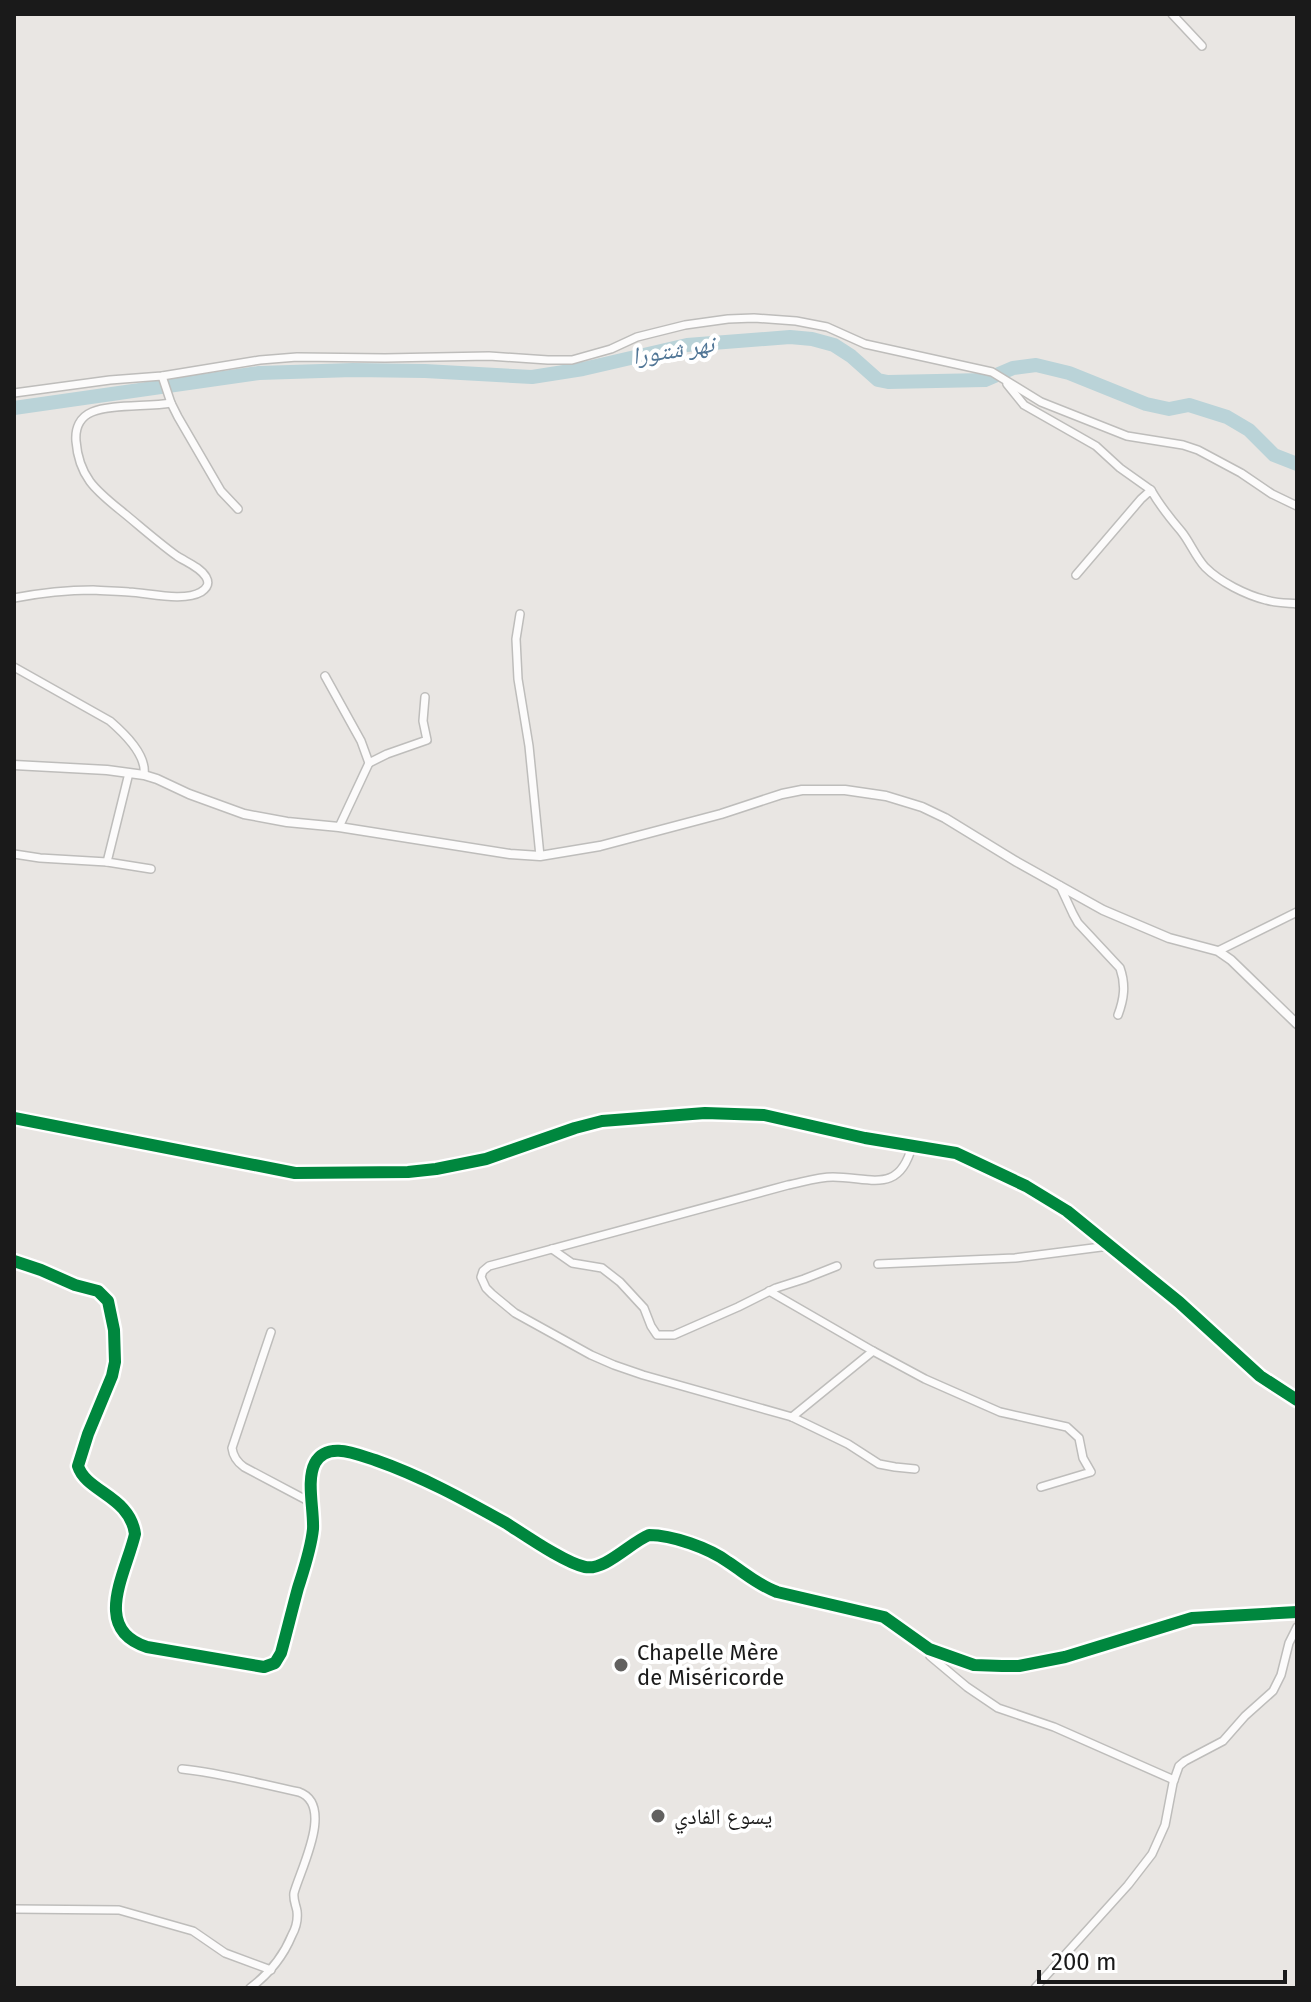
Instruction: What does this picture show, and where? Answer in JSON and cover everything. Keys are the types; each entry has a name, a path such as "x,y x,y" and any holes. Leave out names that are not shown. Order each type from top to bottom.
{"street":[{"path":"1172,14 1202,46"},
{"path":"14,393 110,380 164,379 260,360 297,357 489,356 572,360 611,349 637,337 685,325 754,318 796,321 827,327 865,344 992,372 1041,402 1127,436 1198,450 1297,506"},
{"path":"164,379 171,403 221,491 238,509"},
{"path":"1003,379 1024,405 1096,446 1151,490 1169,520 1182,532 1207,569 1252,595 1268,601 1297,604"},
{"path":"14,598 92,590 179,597 197,594 208,586 201,571 96,491 87,480 78,453 76,433 86,415 100,409 171,403"},
{"path":"1076,575 1151,490"},
{"path":"520,614 516,639 518,679 529,746 540,856"},
{"path":"14,667 110,721 133,745 145,765 144,775"},
{"path":"325,676 361,741 369,763"},
{"path":"339,827 369,763 427,740 423,721 425,697"},
{"path":"14,765 144,775 244,814 540,856 600,846 721,814 782,794 812,789 886,796 945,818 1103,910 1169,938 1218,951 1297,1024"},
{"path":"107,862 129,773"},
{"path":"14,854 151,869"},
{"path":"1060,886 1078,923 1120,968 1124,990 1118,1015"},
{"path":"1218,951 1297,912"},
{"path":"14,1118 295,1173 436,1169 486,1159 602,1121 705,1113 764,1115 865,1138 956,1153 1026,1186 1067,1211 1179,1302 1260,1376 1297,1400"},
{"path":"912,1146 902,1170 886,1180 817,1179 489,1266 483,1271 483,1282 515,1313 614,1365 792,1417 848,1444 879,1464 915,1469"},
{"path":"878,1264 1015,1258 1109,1246"},
{"path":"552,1249 572,1263 602,1268 620,1282 644,1308 657,1335 674,1335 769,1291 837,1266"},
{"path":"14,1261 98,1291 108,1301 114,1330 115,1362 78,1466 85,1478 125,1511 134,1526 134,1541 116,1599 118,1625 124,1635 135,1643 156,1649 264,1667 275,1663 281,1653 313,1531 311,1473 322,1453 329,1451 351,1453 419,1477 586,1567 607,1562 649,1535 665,1537 714,1553 761,1586 777,1592 884,1617 929,1649 974,1665 1019,1666 1065,1657 1192,1618 1297,1612"},
{"path":"769,1291 925,1379 1000,1412 1067,1427 1079,1438 1083,1458 1091,1472 1041,1487"},
{"path":"271,1332 232,1448 233,1454 244,1467 312,1503"},
{"path":"792,1417 873,1351"},
{"path":"1035,1988 1152,1854 1165,1825 1179,1766 1223,1741 1273,1691 1297,1627"},
{"path":"929,1649 930,1656 998,1708 1054,1727 1174,1780"},
{"path":"182,1769 217,1772 305,1793 312,1801 313,1839 293,1896 297,1922 271,1970 250,1988"},
{"path":"14,1909 119,1910 193,1931 225,1953 271,1970"}],"waterway":[{"name":"نهر شتورا","path":"14,408 259,373 425,371 532,377 583,369 687,345 790,337 834,345 878,380 888,382 985,380 1013,368 1036,365 1069,373 1146,404 1169,409 1189,405 1227,417 1249,430 1274,455 1297,464"}],"cycle path":[{"path":"14,1118 295,1173 436,1169 486,1159 602,1121 705,1113 764,1115 865,1138 956,1153 1026,1186 1067,1211 1179,1302 1260,1376 1297,1400"},
{"path":"14,1261 98,1291 108,1301 114,1330 115,1362 78,1466 83,1475 117,1503 131,1521 135,1534 120,1582 116,1614 120,1627 130,1639 147,1647 264,1667 275,1663 281,1653 311,1544 312,1470 320,1456 334,1451 392,1466 425,1481 585,1567 601,1565 649,1535 679,1540 720,1557 777,1592 884,1617 929,1649 974,1665 1019,1666 1065,1657 1192,1618 1297,1612"}],"place":[{"name":"Chapelle Mère de Miséricorde","path":"621,1665"},
{"name":"يسوع الفادي","path":"658,1816"}]}
